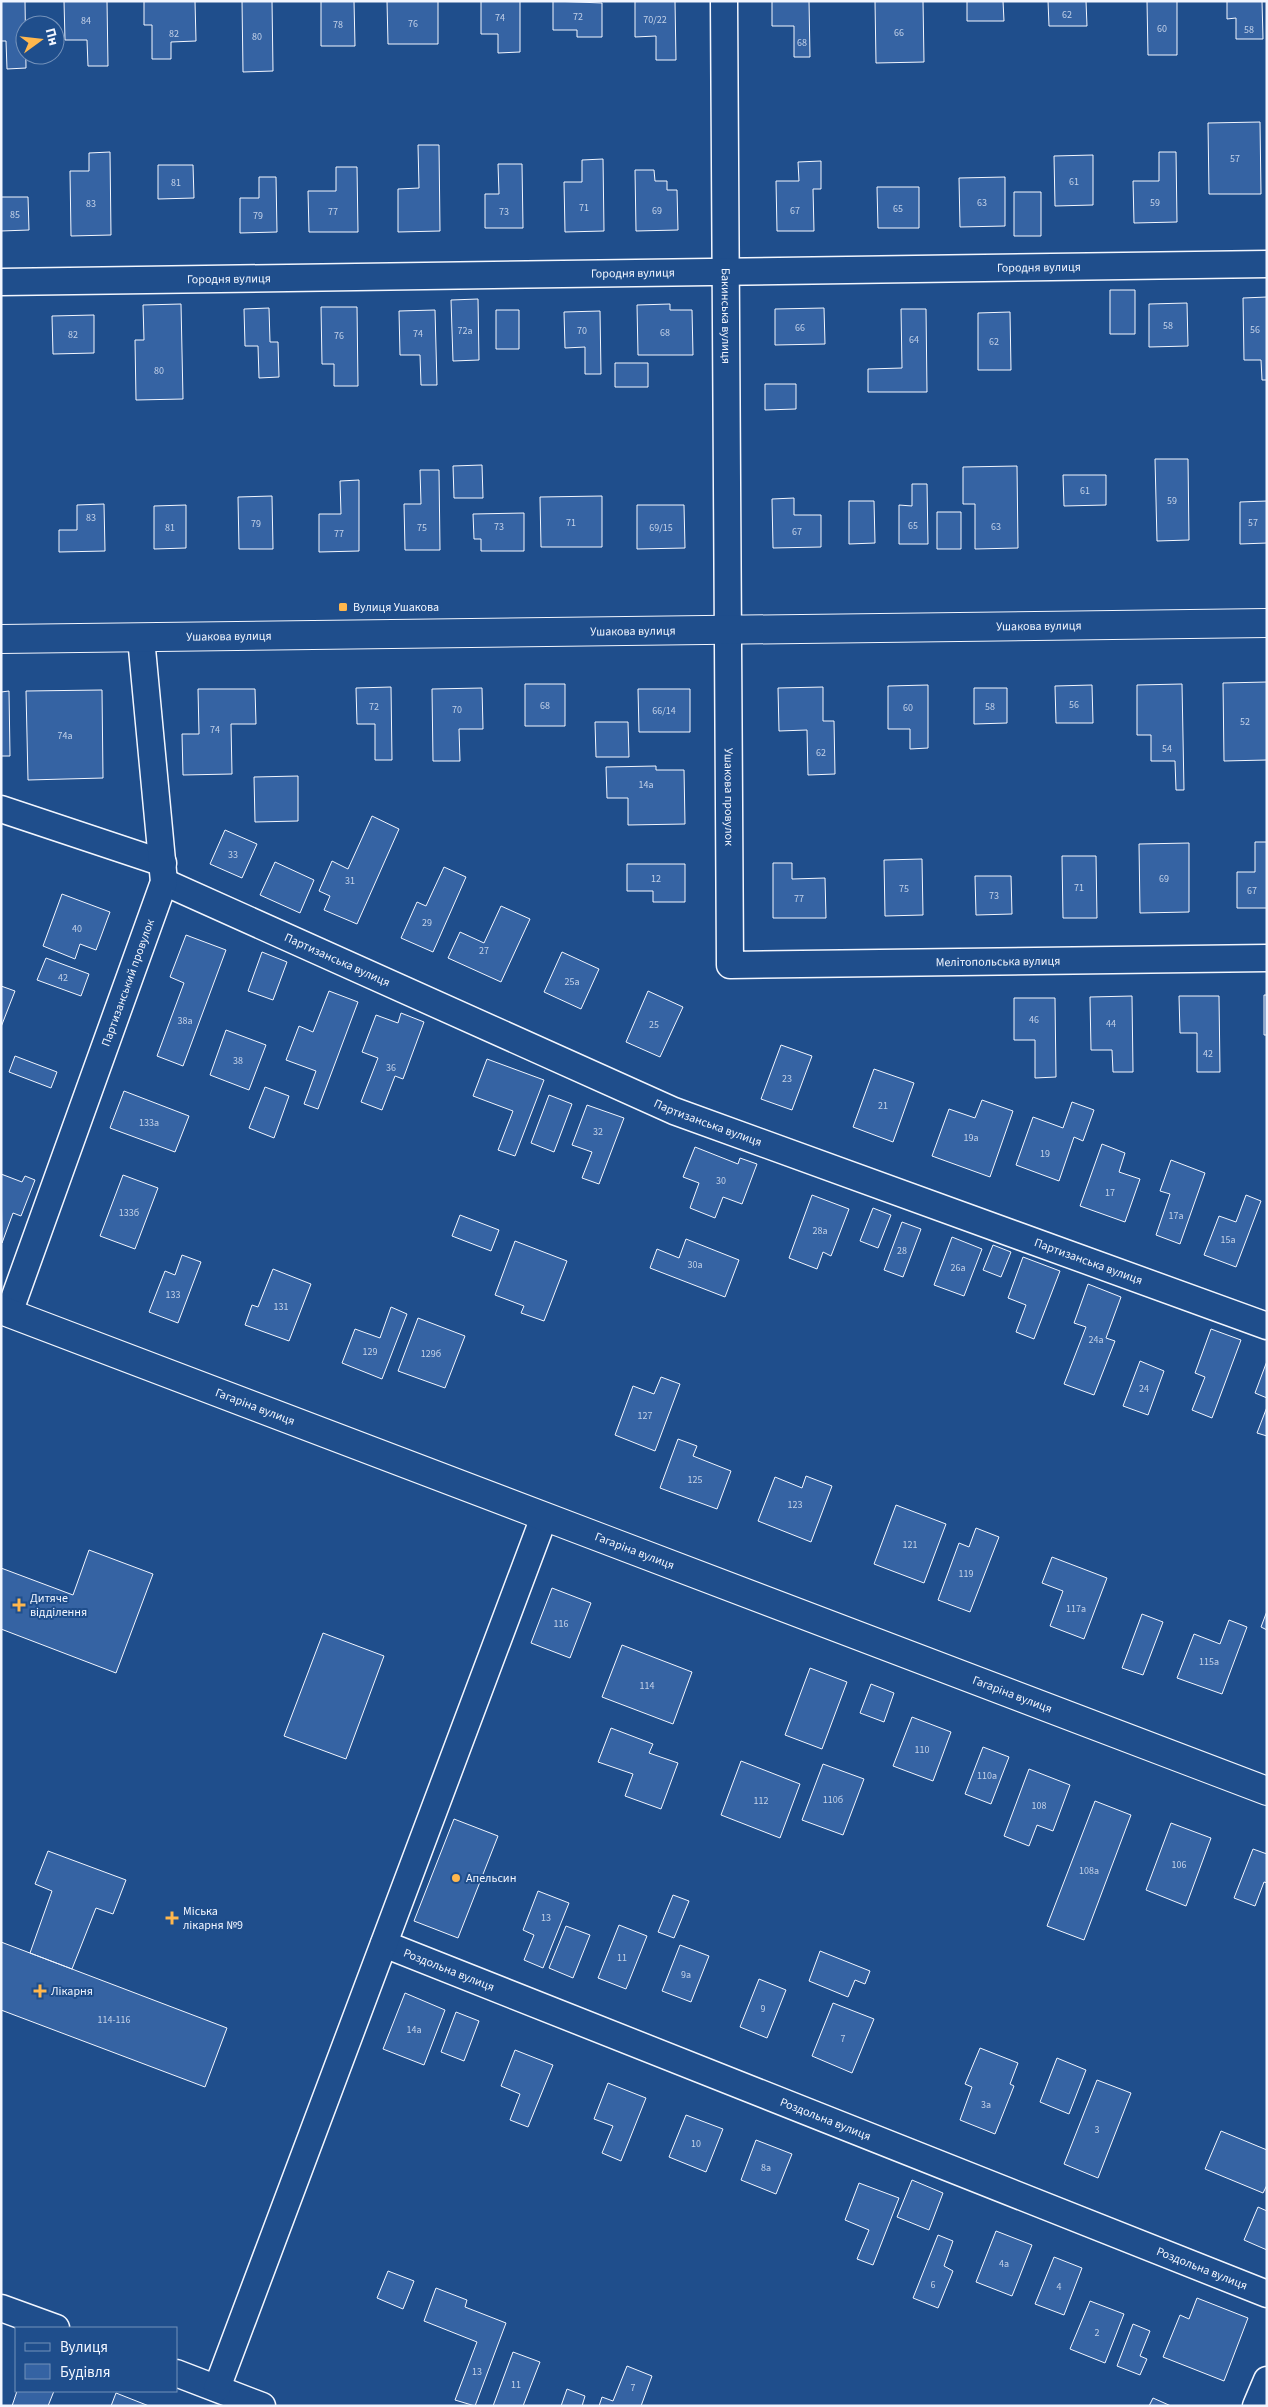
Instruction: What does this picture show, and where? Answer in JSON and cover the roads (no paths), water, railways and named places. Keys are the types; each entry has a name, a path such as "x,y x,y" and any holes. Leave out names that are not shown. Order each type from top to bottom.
{"street":[{"name":"Бакинська вулиця","path":"724,1 728,630"},
{"name":"Городня вулиця","path":"1,282 1267,264"},
{"name":"Ушакова вулиця","path":"1,639 1267,623"},
{"name":"Ушакова провулок","path":"728,630 730,965"},
{"name":"Партизанський провулок","path":"5,1312 164,873 141,638"},
{"name":"Партизанська вулиця","path":"1,809 164,873 674,1111 1267,1326"},
{"name":"Мелітопольська вулиця","path":"730,965 1267,958"},
{"name":"Гагаріна вулиця","path":"5,1312 1267,1791"},
{"path":"217,2388 544,1516"},
{"name":"Роздольна вулиця","path":"384,1944 1267,2294"},
{"path":"1,2308 53,2327"},
{"path":"178,2374 262,2406"},
{"path":"1256,2406 1267,2380"}],"place":[{"name":"Вулиця Ушакова","path":"343,607"},
{"name":"Дитяче відділення","path":"19,1605"},
{"name":"Апельсин","path":"456,1878"},
{"name":"Міська лікарня №9","path":"172,1918"},
{"name":"Лікарня","path":"40,1991"}]}
